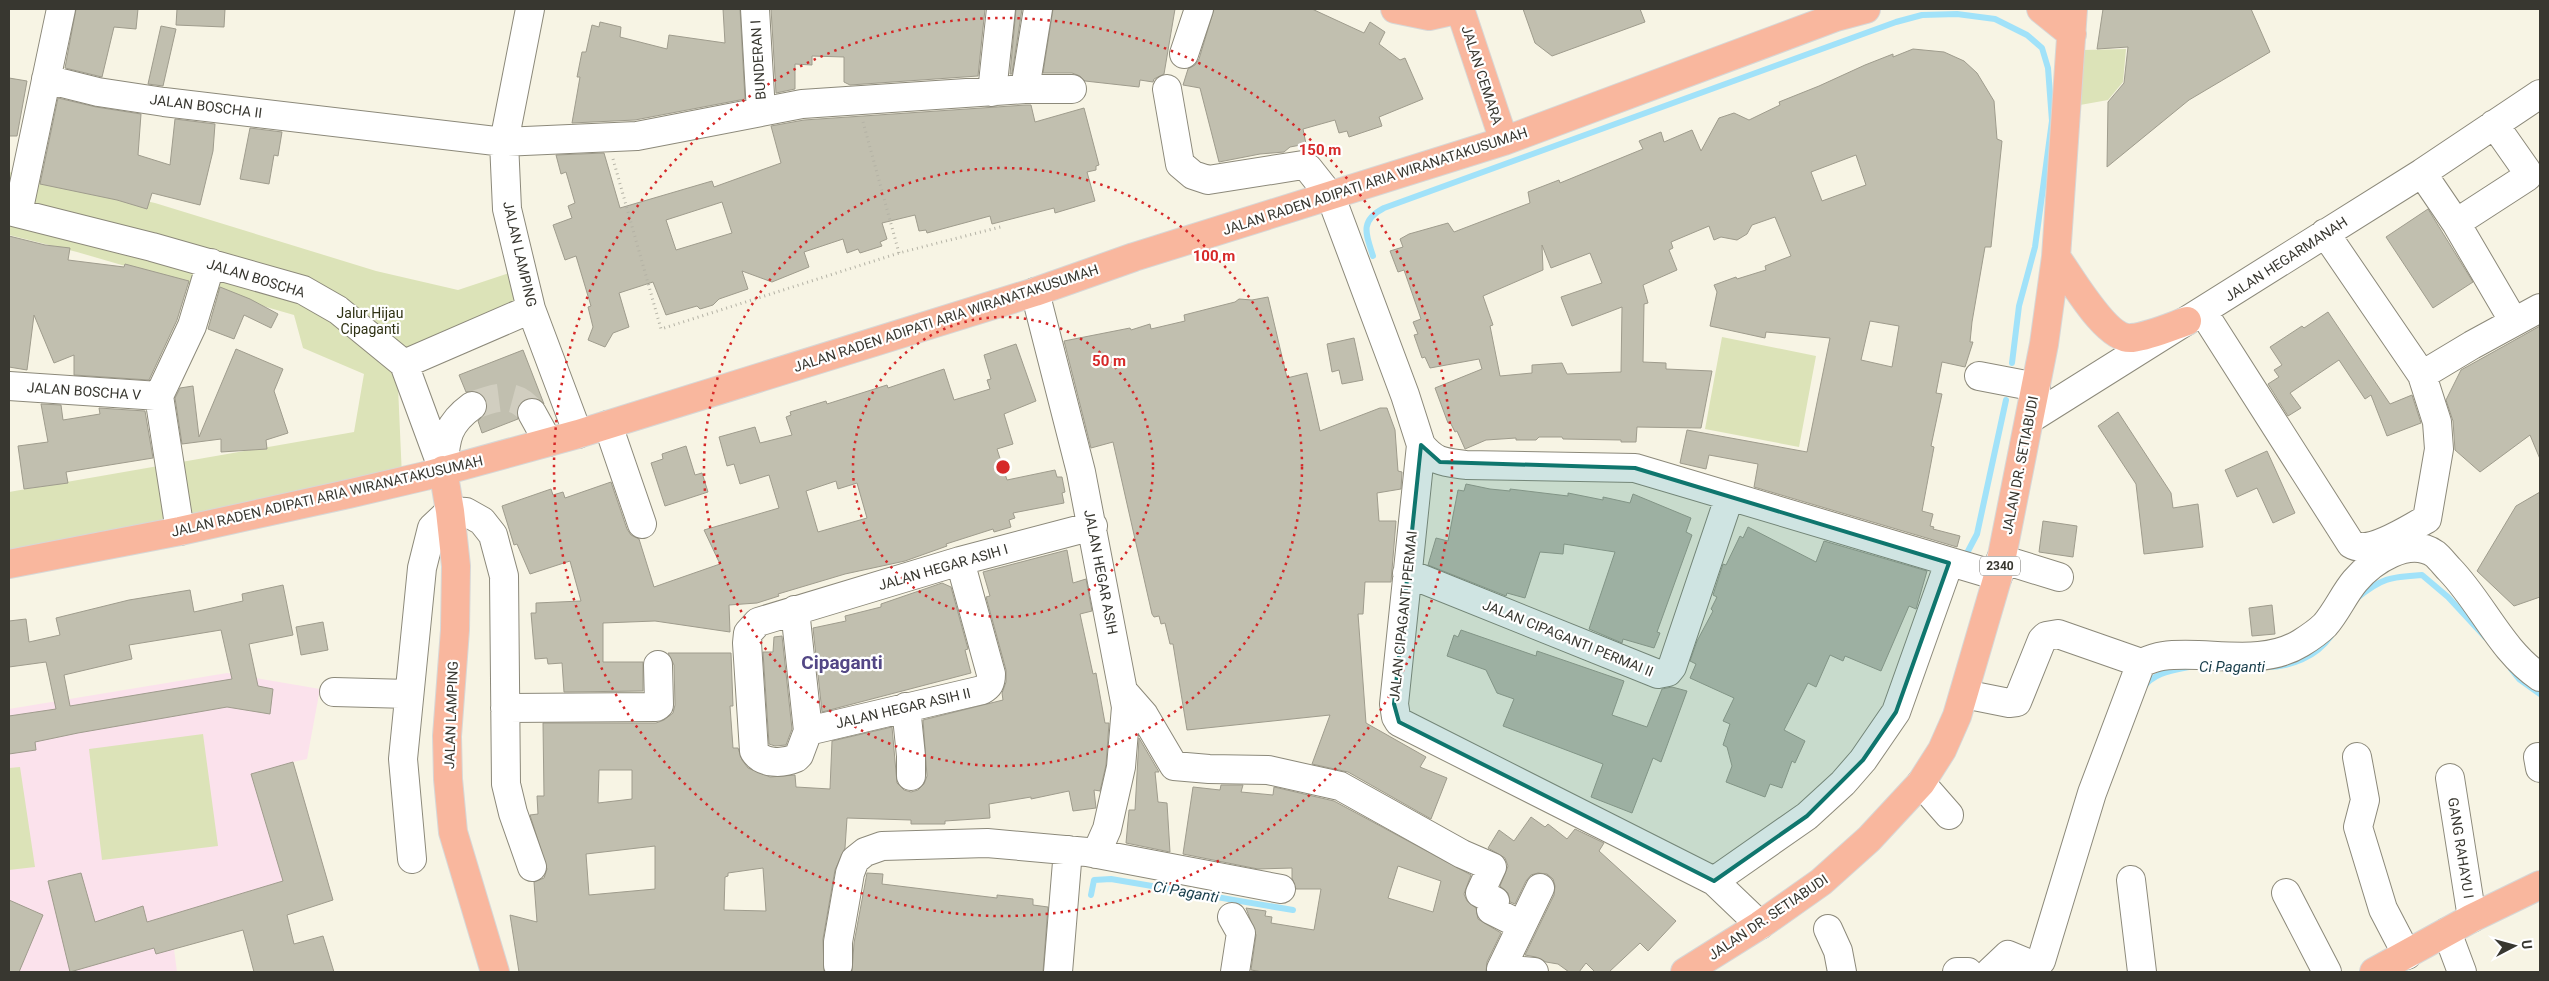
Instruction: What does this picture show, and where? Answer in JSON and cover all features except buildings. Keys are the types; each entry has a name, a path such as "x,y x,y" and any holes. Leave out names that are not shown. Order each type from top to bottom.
{"main road":[{"path":"1395,9 1429,16 1460,9"},
{"name":"JALAN CEMARA","path":"1460,9 1504,141"},
{"name":"JALAN RADEN ADIPATI ARIA WIRANATAKUSUMAH","path":"9,564 180,531 443,470 578,434 1035,292 1134,258 1504,141 1840,13 1866,9"},
{"path":"2041,9 2073,22"},
{"name":"JALAN DR. SETIABUDI","path":"1685,972 1760,926 1821,882 1869,839 1921,783 1942,750 1957,716 2000,568 2036,388 2056,257 2073,22"},
{"path":"2056,257 2101,319 2112,332 2121,337 2132,338 2195,317"},
{"name":"JALAN LAMPING","path":"443,470 456,566 455,621 447,736 448,779 453,832 495,972"},
{"path":"2374,972 2472,918 2540,885"}],"street":[{"path":"13,212 46,79 61,9"},
{"name":"JALAN LAMPING","path":"530,9 504,142 507,209 531,309 578,434"},
{"name":"BUNDERAN I","path":"754,9 761,112"},
{"path":"992,92 1001,9"},
{"path":"1025,90 1038,9"},
{"path":"1184,54 1199,9"},
{"name":"JALAN BOSCHA II","path":"46,79 98,92 164,102 504,142 636,136 802,104 1025,90 1072,89"},
{"name":"JALAN CIPAGANTI PERMAI","path":"1166,88 1180,164 1193,175 1208,180 1303,165 1308,168 1331,197 1405,395 1421,445 1394,704 1396,717 1400,722 1714,881 1760,926"},
{"name":"JALAN HEGARMANAH","path":"2030,419 2422,173 2540,94"},
{"path":"2456,223 2527,177 2527,171 2494,124"},
{"path":"2422,173 2456,223 2514,322"},
{"name":"JALAN BOSCHA","path":"13,212 211,263 303,290 338,310 404,364"},
{"path":"2195,317 2351,544 2355,547 2373,546 2427,519 2439,449 2437,422 2422,376 2325,233"},
{"path":"180,531 158,396 192,326 211,263"},
{"name":"JALAN HEGAR ASIH","path":"1035,292 1093,526 1126,707 1121,767 1107,828 1096,854"},
{"path":"2422,376 2540,308"},
{"path":"443,470 404,364 531,309"},
{"path":"1979,376 2036,388"},
{"name":"JALAN BOSCHA V","path":"9,386 158,396"},
{"path":"443,470 447,436 455,421 472,406"},
{"path":"532,413 548,442"},
{"path":"608,425 642,524"},
{"path":"1421,445 1432,457 1440,462 1466,465 1635,468 1949,564 2000,568 2059,576"},
{"name":"JALAN CIPAGANTI PERMAI II","path":"1407,573 1658,674 1664,674 1671,670 1730,498"},
{"path":"412,859 403,759 422,568 432,528 450,511 460,510 474,514 493,535 504,576 506,784 513,813 532,867"},
{"name":"JALAN HEGAR ASIH I","path":"808,731 800,755 792,760 766,761 757,756 754,751 748,632 758,622 960,561 1093,526"},
{"path":"1964,694 2009,703 2017,702 2042,640 2050,635 2058,634 2141,663 2163,656 2260,655 2290,648 2324,626 2356,580 2372,565 2385,556 2411,548 2422,549 2434,554 2466,587 2507,645 2529,669 2540,677"},
{"name":"JALAN HEGAR ASIH II","path":"808,731 982,690 991,682 991,674 960,561"},
{"path":"1714,881 1806,816 1843,783 1863,760 1896,712 1949,564"},
{"path":"794,610 808,731"},
{"path":"1990,972 2008,955 2030,964 2037,965 2041,961 2092,793 2141,663"},
{"path":"505,708 656,707 659,705 658,665"},
{"path":"334,692 408,694"},
{"path":"1123,692 1144,715 1174,766 1209,769 1268,770 1340,786 1462,854 1492,867 1480,893 1495,901 1491,910 1521,925"},
{"path":"906,707 911,776"},
{"path":"2358,757 2365,800 2358,827 2383,910 2407,955"},
{"name":"GANG RAHAYU I","path":"2450,778 2472,918"},
{"path":"1921,783 1950,815"},
{"path":"838,966 838,942 850,873 855,860 865,852 882,846 987,843 1068,850 1280,889"},
{"path":"1058,972 1068,850"},
{"path":"2131,880 2142,972"},
{"path":"1534,972 1501,969 1540,888"},
{"path":"2286,893 2327,972"},
{"path":"1232,917 1241,932 1235,972"},
{"path":"1828,929 1838,951 1842,972"},
{"path":"2447,932 2462,972"},
{"path":"1957,972 1968,972"}],"path":[{"path":"857,100 899,253"},
{"path":"607,137 661,329 899,253 1004,226"}],"highlighted area":[{"path":"1421,445 1440,462 1635,468 1949,563 1896,712 1863,760 1807,816 1714,881 1399,722 1394,704"}],"shaded area":[{"path":"227,673 320,689 307,759 293,762 333,900 174,949 177,972 9,972 9,709"}],"green space":[{"path":"2126,49 2123,82 2108,100 2080,105 2083,50"},
{"name":"Jalur Hijau Cipaganti","path":"9,172 155,203 376,271 458,290 515,271 520,307 397,364 402,477 9,556 9,492 354,432 364,374 303,348 294,315 77,252 9,235"},
{"path":"1722,337 1816,356 1799,447 1705,429"},
{"path":"203,734 218,846 102,860 89,749"},
{"path":"20,767 35,867 9,870 9,768"}],"waterway":[{"path":"1373,256 1366,229 1371,218 1384,208 1896,22 1922,15 1957,14 1995,19 2027,35 2042,48 2048,68 2052,121 2035,247 2019,306 2012,363"},
{"path":"1960,554 1967,553 1977,534 2006,400"},
{"name":"Ci Paganti","path":"2356,599 2372,587 2386,580 2422,575 2448,597 2486,638"},
{"name":"Ci Paganti","path":"2266,667 2294,663 2318,650 2331,636"},
{"name":"Ci Paganti","path":"2143,689 2151,679 2157,676 2189,667"},
{"name":"Ci Paganti","path":"2511,669 2519,679 2540,694"},
{"name":"Ci Paganti","path":"1091,895 1094,880 1111,879 1293,910"}],"tunnel":[{"path":"472,406 497,398 512,398 519,401 532,413"}],"district":[{"name":"Cipaganti","path":"842,662"}]}
